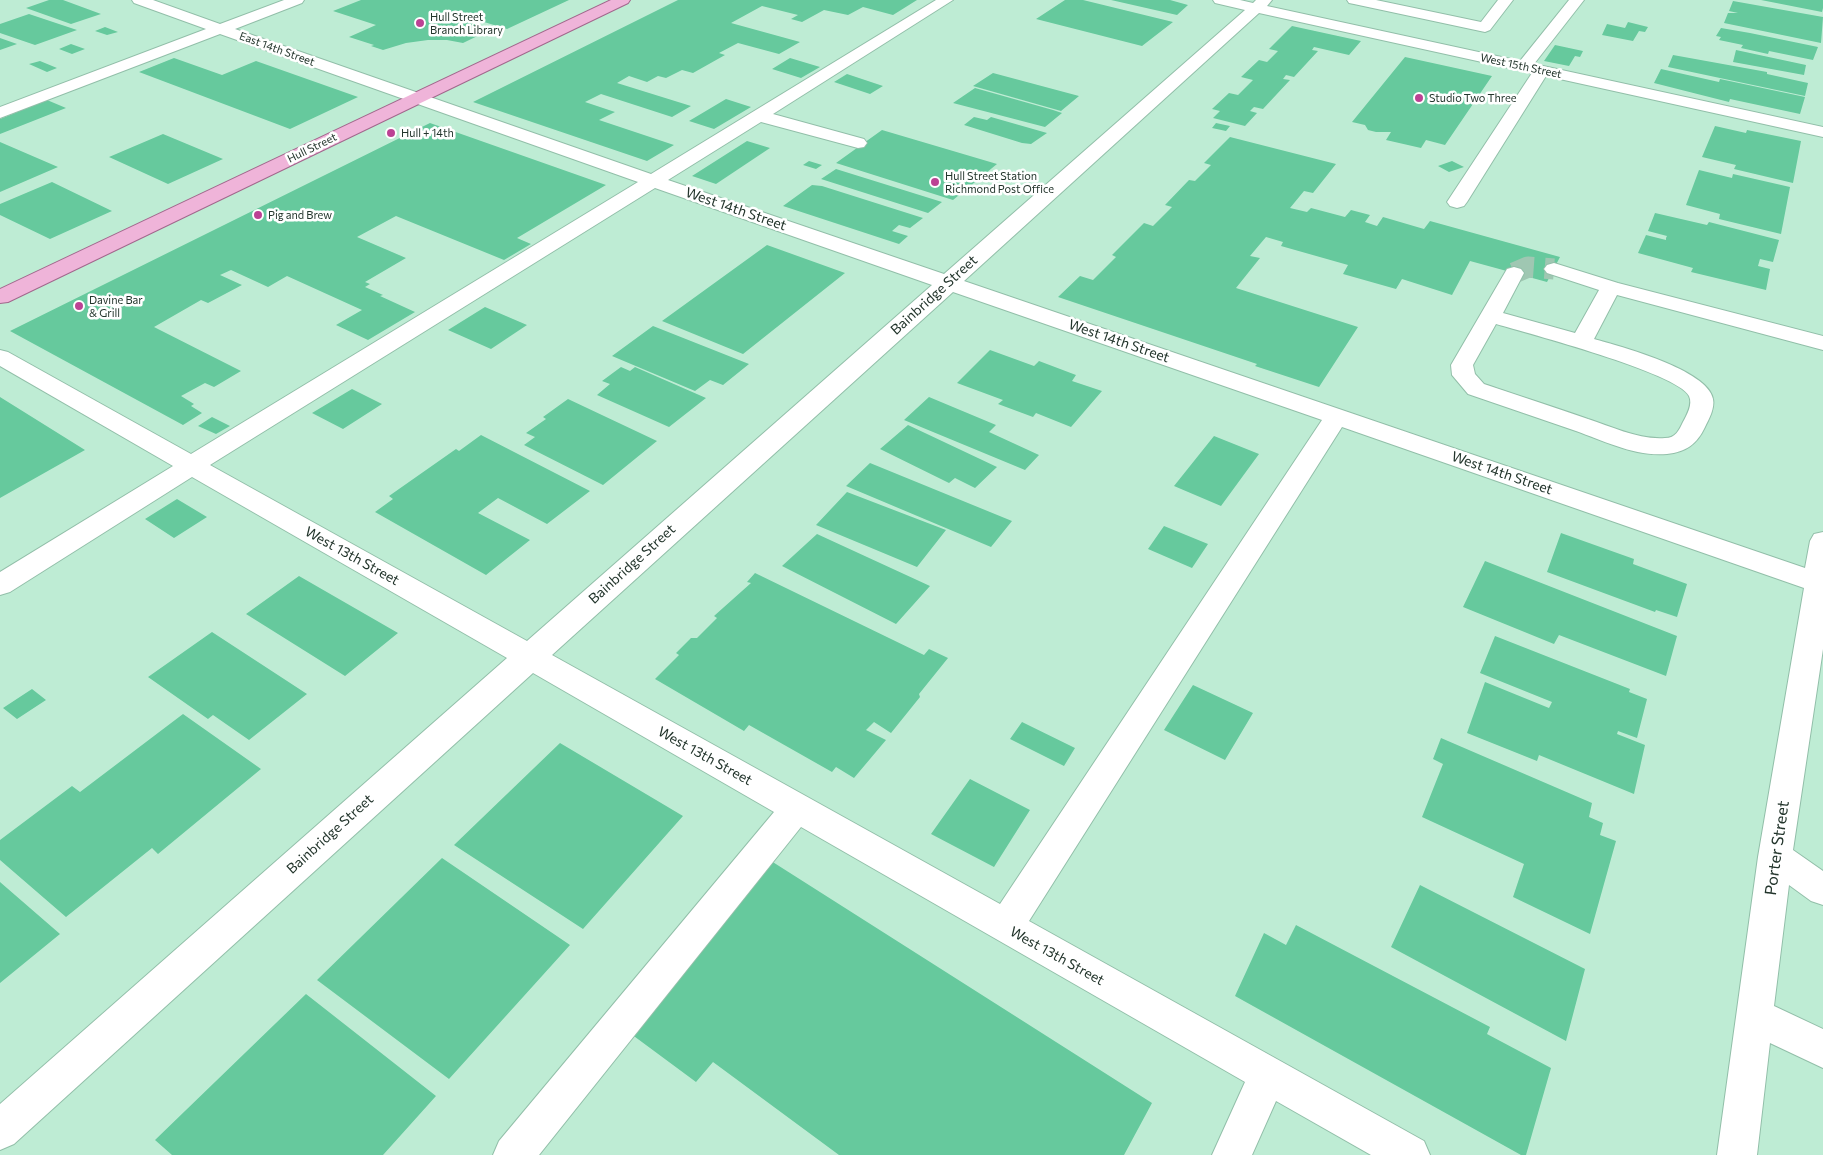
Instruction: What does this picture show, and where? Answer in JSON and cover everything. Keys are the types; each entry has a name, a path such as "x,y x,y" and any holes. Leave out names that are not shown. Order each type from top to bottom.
{"main road":[{"name":"Hull Street","path":"0,297 623,0"}],"street":[{"name":"East 14th Street","path":"139,0 415,99"},
{"path":"0,113 297,0"},
{"path":"0,585 190,465 946,0"},
{"name":"West 15th Street","path":"1220,0 1261,4 1524,66 1823,132"},
{"path":"1354,0 1380,2 1485,27 1506,0"},
{"path":"1524,66 1577,0"},
{"name":"Bainbridge Street","path":"0,1130 1261,4"},
{"path":"1457,202 1542,70"},
{"name":"West 14th Street","path":"415,99 1821,583"},
{"path":"760,116 858,142"},
{"path":"1554,269 1611,287 1823,343"},
{"path":"1490,316 1581,342 1669,371 1686,381 1700,393 1702,404 1690,434 1679,444 1659,446 1636,444 1476,389 1464,375 1462,365 1514,273"},
{"path":"1581,342 1611,287"},
{"name":"West 13th Street","path":"0,357 1410,1155"},
{"path":"1005,927 1336,416"},
{"name":"Porter Street","path":"1737,1155 1775,857 1821,583 1819,561 1823,542"},
{"path":"513,1155 797,808"},
{"path":"1775,857 1823,890"},
{"path":"1755,1016 1823,1049"},
{"path":"1232,1155 1268,1075"}],"building":[{"path":"49,0 63,0 101,14 71,24 26,8"},
{"name":"Hull Street Branch Library","path":"361,0 569,0 507,29 471,18 463,21 492,29 463,43 447,40 428,40 406,43 383,50 349,37 376,25 333,11"},
{"path":"678,0 917,0 893,15 863,7 848,15 824,10 802,22 791,19 798,15 762,6 731,23 800,42 779,54 738,43 719,53 725,55 693,73 682,70 666,78 658,76 647,82 629,76 617,83 691,106 672,117 601,94 585,102 615,112 599,120 674,145 647,161 473,102"},
{"path":"1065,0 1083,0 1173,22 1142,46 1036,19"},
{"path":"1111,0 1170,0 1188,5 1177,15"},
{"path":"1761,0 1823,0 1823,8 1822,12"},
{"path":"1733,1 1823,17 1821,43 1724,23 1728,13 1738,13 1729,11"},
{"path":"29,14 77,30 35,45 0,33 0,24"},
{"path":"1628,22 1648,27 1645,32 1639,31 1633,41 1602,35 1607,24 1625,28"},
{"path":"1292,26 1361,41 1349,55 1314,47 1312,50 1318,51 1294,77 1286,75 1283,79 1290,80 1263,109 1254,107 1250,111 1257,113 1245,126 1213,118 1220,111 1212,109 1229,93 1238,95 1253,80 1241,77 1259,60 1267,62 1278,51 1269,49"},
{"path":"105,27 118,32 107,35 95,31"},
{"path":"1721,28 1818,47 1813,60 1769,51 1768,54 1741,48 1743,45 1719,40 1721,37 1716,36"},
{"path":"0,38 17,44 0,50"},
{"path":"71,44 85,49 72,54 59,49"},
{"path":"1555,45 1583,51 1580,57 1575,56 1569,66 1544,61"},
{"path":"1736,50 1806,65 1804,75 1733,62"},
{"path":"1673,55 1767,72 1767,74 1808,83 1805,96 1668,67"},
{"path":"1405,57 1492,76 1445,145 1426,140 1421,148 1386,140 1391,132 1368,130 1365,125 1352,122"},
{"path":"174,58 222,75 256,61 358,97 290,129 139,72"},
{"path":"790,58 820,67 801,78 772,69"},
{"path":"40,61 57,68 47,72 29,64"},
{"path":"1661,69 1719,82 1720,79 1805,97 1800,114 1730,99 1729,102 1654,83"},
{"path":"993,73 1079,96 1061,111 973,86"},
{"path":"847,74 883,86 870,94 834,82"},
{"path":"975,88 1062,113 1045,127 953,103"},
{"path":"726,99 751,107 714,129 689,121"},
{"path":"47,100 66,108 0,134 0,119"},
{"path":"974,117 987,120 991,117 1047,133 1031,144 1022,143 964,125"},
{"path":"430,123 606,185 517,238 531,244 504,260 396,216 357,237 406,258 365,282 370,284 365,287 415,312 368,340 336,325 362,310 287,276 268,287 231,270 220,275 242,285 208,303 201,300 154,327 241,371 214,387 205,383 181,396 194,404 191,406 202,413 183,425 10,331"},
{"path":"1216,123 1230,126 1226,131 1212,128"},
{"path":"1715,126 1746,133 1747,130 1801,141 1793,183 1734,169 1736,165 1702,157"},
{"name":"Hull Street Station Richmond Post Office","path":"882,130 997,164 953,200 836,163"},
{"path":"163,134 223,159 168,184 109,157"},
{"path":"1230,137 1336,164 1313,193 1304,191 1290,208 1307,212 1311,208 1345,217 1351,210 1370,215 1365,222 1377,226 1383,217 1424,229 1430,221 1560,257 1547,282 1470,261 1452,295 1402,279 1396,289 1343,274 1348,265 1281,246 1283,242 1266,237 1250,256 1260,258 1236,288 1358,327 1319,387 1255,366 1257,364 1058,297 1080,276 1093,280 1116,257 1112,255 1144,223 1153,226 1172,207 1165,205 1189,180 1195,181 1211,165 1204,163"},
{"path":"747,141 770,148 716,184 692,176"},
{"path":"0,142 58,167 0,192"},
{"path":"809,161 822,165 816,169 803,165"},
{"path":"1452,161 1464,167 1449,172 1438,166"},
{"path":"836,169 942,202 928,213 821,179"},
{"path":"1699,170 1732,178 1733,174 1790,187 1781,234 1719,219 1720,214 1686,205"},
{"path":"52,182 112,211 50,239 0,215 0,204"},
{"path":"812,185 822,186 923,218 910,228 899,225 892,231 908,236 899,244 783,206"},
{"path":"1655,213 1707,225 1709,222 1779,240 1773,262 1760,259 1758,266 1770,269 1766,290 1691,272 1693,268 1638,253 1646,235 1666,240 1667,236 1648,231"},
{"path":"767,245 845,273 743,354 662,321"},
{"path":"485,307 527,325 491,349 448,330"},
{"path":"653,326 749,364 723,385 710,380 695,391 612,356"},
{"path":"990,350 1034,366 1039,361 1076,375 1072,381 1102,391 1071,427 1036,413 1033,417 998,404 1003,400 957,383"},
{"path":"621,367 630,371 635,367 706,398 669,427 597,395 610,384 602,381"},
{"path":"352,389 382,404 343,429 312,413"},
{"path":"0,397 85,450 0,498"},
{"path":"929,397 996,425 989,432 1039,455 1025,470 904,420"},
{"path":"568,399 657,441 603,485 524,445 535,437 526,433 546,419 543,417"},
{"path":"212,417 230,426 216,434 198,426"},
{"path":"908,425 997,467 975,488 955,478 949,483 880,449"},
{"path":"481,435 590,491 547,524 498,498 478,513 530,540 486,575 375,512 393,499 389,496 456,449 459,451"},
{"path":"1214,436 1259,454 1221,506 1174,486"},
{"path":"870,463 1012,521 991,547 846,486"},
{"path":"847,492 946,530 917,567 816,525"},
{"path":"177,499 207,517 174,538 145,519"},
{"path":"1164,526 1208,544 1192,568 1148,549"},
{"path":"1561,533 1634,559 1633,564 1687,584 1677,617 1656,610 1655,612 1547,572"},
{"path":"817,534 930,586 896,624 782,566"},
{"path":"1485,561 1677,636 1666,676 1559,635 1554,644 1463,607"},
{"path":"755,573 924,655 929,649 948,658 891,733 874,722 866,730 886,740 854,778 836,767 832,772 749,725 744,731 655,679 679,655 676,653 691,638 697,638 717,618 714,616 751,583 747,582"},
{"path":"299,576 398,633 345,676 246,614"},
{"path":"212,632 307,694 249,740 213,715 208,719 148,677"},
{"path":"1495,636 1630,689 1629,692 1647,699 1637,738 1618,731 1617,734 1645,745 1634,794 1539,755 1537,761 1467,733 1485,682 1549,708 1552,702 1480,673"},
{"path":"1193,685 1253,713 1225,760 1164,730"},
{"path":"32,689 46,700 17,719 3,708"},
{"path":"183,714 261,769 158,854 152,848 66,917 0,860 0,840 72,786 80,792"},
{"path":"1022,722 1075,748 1064,766 1010,739"},
{"path":"1441,738 1592,803 1589,817 1603,823 1600,835 1616,841 1590,934 1513,897 1524,864 1422,817 1443,764 1433,759"},
{"path":"560,743 683,816 583,929 454,845"},
{"path":"970,779 1030,810 994,867 931,834"},
{"path":"442,858 570,945 449,1079 317,980"},
{"path":"768,859 1152,1103 1124,1155 839,1155 713,1062 696,1082 623,1028"},
{"path":"0,882 60,934 0,983"},
{"path":"1420,885 1585,969 1566,1041 1391,947"},
{"path":"1296,925 1490,1027 1487,1034 1551,1068 1526,1155 1521,1155 1235,996 1264,933 1286,945"},
{"path":"306,994 436,1096 383,1155 172,1155 155,1140"}],"tunnel":[{"path":"1514,273 1528,267 1554,269"}],"place":[{"name":"Hull Street Branch Library","path":"420,23"},
{"name":"Studio Two Three","path":"1419,98"},
{"name":"Hull + 14th","path":"391,133"},
{"name":"Hull Street Station Richmond Post Office","path":"935,182"},
{"name":"Pig and Brew","path":"258,215"},
{"name":"Davine Bar & Grill","path":"79,306"}]}
